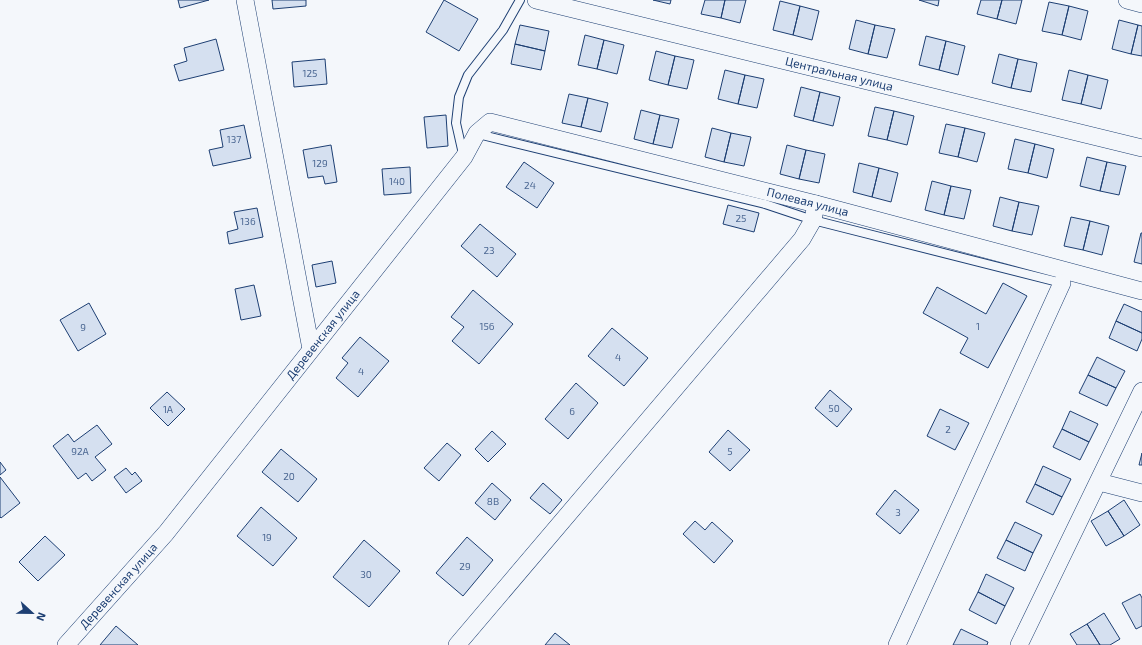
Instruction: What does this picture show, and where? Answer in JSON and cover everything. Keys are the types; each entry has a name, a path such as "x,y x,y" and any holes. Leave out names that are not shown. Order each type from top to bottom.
{"street":[{"path":"245,0 311,349"},
{"name":"Центральная улица","path":"536,0 1142,148"},
{"path":"1127,0 1142,4"},
{"name":"Полевая улица","path":"477,133 490,122 814,212 1142,291"},
{"name":"Деревенская улица","path":"66,645 166,533 464,157 477,133"},
{"path":"457,645 802,239 814,212"},
{"path":"897,645 1062,283"},
{"path":"1018,645 1099,482 1142,391"},
{"path":"1099,482 1142,493"}],"lane":[{"path":"464,157 456,124 459,97 468,75 503,30 520,0"},
{"path":"814,212 1062,283"}],"building":[{"path":"178,0 209,0 180,8"},
{"path":"272,0 306,0 306,6 273,9"},
{"path":"444,0 478,19 459,51 426,32"},
{"path":"653,0 671,0 670,4"},
{"path":"705,0 725,0 721,18 701,14"},
{"path":"725,0 746,0 740,23 721,18"},
{"path":"919,0 939,0 938,6"},
{"path":"981,0 1002,0 997,19 977,14"},
{"path":"1002,0 1022,0 1016,24 997,19"},
{"path":"780,1 800,6 793,35 773,30"},
{"path":"1049,2 1069,6 1062,35 1042,31"},
{"path":"800,6 819,11 812,40 793,35"},
{"path":"1069,6 1088,11 1081,40 1062,35"},
{"path":"856,20 875,25 868,54 849,49"},
{"path":"1119,20 1138,25 1131,54 1112,49"},
{"path":"520,25 549,31 545,51 515,44"},
{"path":"875,25 895,29 887,58 868,54"},
{"path":"1138,25 1142,26 1142,56 1131,54"},
{"path":"585,35 604,40 597,69 578,65"},
{"path":"926,36 946,41 939,70 919,65"},
{"path":"216,39 224,70 179,81 174,65 187,61 184,48"},
{"path":"604,40 624,45 617,74 597,69"},
{"path":"946,41 965,46 958,75 939,70"},
{"path":"515,44 545,51 541,70 511,64"},
{"path":"656,51 675,56 668,85 649,80"},
{"path":"999,54 1018,59 1011,88 992,83"},
{"path":"675,56 694,60 687,89 668,85"},
{"path":"325,59 327,84 294,87 292,62"},
{"path":"1018,59 1037,63 1031,92 1011,88"},
{"path":"725,70 745,75 738,104 718,99"},
{"path":"1069,70 1088,75 1081,104 1062,100"},
{"path":"745,75 764,79 757,108 738,104"},
{"path":"1088,75 1108,80 1101,109 1081,104"},
{"path":"801,87 820,92 813,121 794,116"},
{"path":"820,92 840,97 833,126 813,121"},
{"path":"569,94 588,98 581,127 562,123"},
{"path":"588,98 608,103 601,132 581,127"},
{"path":"875,107 894,111 887,140 868,136"},
{"path":"641,110 660,115 653,144 634,139"},
{"path":"894,111 914,116 907,145 887,140"},
{"path":"446,115 448,146 427,148 424,117"},
{"path":"660,115 679,119 672,148 653,144"},
{"path":"946,124 965,128 958,157 939,153"},
{"path":"244,125 251,158 213,166 209,150 223,147 220,130"},
{"path":"712,128 731,133 724,162 705,157"},
{"path":"965,128 985,133 977,162 958,157"},
{"path":"731,133 751,137 744,166 724,162"},
{"path":"1015,139 1035,144 1028,173 1008,169"},
{"path":"1035,144 1054,149 1047,178 1028,173"},
{"path":"331,145 337,182 325,184 323,176 308,178 303,150"},
{"path":"787,145 806,150 799,179 780,174"},
{"path":"806,150 825,154 819,183 799,179"},
{"path":"1087,157 1107,162 1100,191 1080,186"},
{"path":"524,162 554,183 537,208 506,187"},
{"path":"1107,162 1126,166 1119,195 1100,191"},
{"path":"859,163 879,168 872,197 853,192"},
{"path":"410,167 411,193 384,195 382,169"},
{"path":"879,168 898,173 891,202 872,197"},
{"path":"932,181 951,186 944,215 925,210"},
{"path":"951,186 971,190 964,219 944,215"},
{"path":"1000,197 1019,202 1012,231 993,226"},
{"path":"1019,202 1039,206 1032,235 1012,231"},
{"path":"728,205 759,213 754,232 723,224"},
{"path":"257,208 263,237 229,244 227,232 238,229 234,212"},
{"path":"1071,217 1090,221 1083,250 1064,246"},
{"path":"1090,221 1109,226 1102,255 1083,250"},
{"path":"480,224 516,254 497,277 461,246"},
{"path":"1142,233 1142,264 1134,262"},
{"path":"332,261 336,283 316,287 312,265"},
{"path":"1003,283 1027,296 988,368 960,353 968,338 923,313 937,287 986,314"},
{"path":"254,285 261,316 241,320 235,289"},
{"path":"473,290 513,324 479,364 452,341 464,327 451,317"},
{"path":"89,303 106,334 78,351 60,320"},
{"path":"1124,304 1142,312 1142,333 1116,321"},
{"path":"1116,321 1142,333 1142,339 1137,351 1109,338"},
{"path":"612,328 648,358 624,386 588,356"},
{"path":"360,337 389,361 358,397 336,378 348,363 342,358"},
{"path":"1097,357 1125,371 1116,388 1088,375"},
{"path":"1088,375 1116,388 1107,406 1079,393"},
{"path":"576,383 598,403 568,439 545,419"},
{"path":"830,390 852,409 837,427 815,408"},
{"path":"167,392 185,409 168,426 150,408"},
{"path":"940,409 969,423 955,450 927,436"},
{"path":"1070,411 1098,424 1089,442 1062,429"},
{"path":"97,425 112,444 95,457 106,470 92,481 86,473 78,479 53,446 68,434 74,442"},
{"path":"1062,429 1089,442 1080,460 1053,447"},
{"path":"728,430 750,450 730,471 709,452"},
{"path":"492,431 506,444 488,462 475,449"},
{"path":"447,443 461,455 439,481 424,468"},
{"path":"281,449 317,479 298,502 262,472"},
{"path":"1142,453 1142,465 1139,465"},
{"path":"0,462 6,470 0,475"},
{"path":"1043,466 1071,479 1062,497 1035,484"},
{"path":"126,468 132,475 135,472 142,481 126,493 114,477"},
{"path":"0,477 20,503 1,518 0,517"},
{"path":"492,483 511,500 495,520 475,503"},
{"path":"543,483 562,500 550,514 530,498"},
{"path":"1035,484 1062,497 1053,515 1026,502"},
{"path":"895,490 919,510 900,534 876,514"},
{"path":"1124,500 1140,525 1124,536 1108,511"},
{"path":"261,507 297,538 273,566 237,536"},
{"path":"1108,511 1124,536 1106,546 1091,521"},
{"path":"695,521 705,530 712,522 733,541 714,563 683,534"},
{"path":"1015,522 1042,535 1033,553 1006,540"},
{"path":"45,536 65,555 38,581 19,562"},
{"path":"467,537 493,560 463,596 436,573"},
{"path":"364,540 400,571 369,607 333,577"},
{"path":"1006,540 1033,553 1025,571 997,558"},
{"path":"986,574 1014,588 1005,606 978,592"},
{"path":"978,592 1005,606 996,624 969,610"},
{"path":"1140,594 1142,598 1142,626 1136,629 1122,603"},
{"path":"1104,613 1120,639 1110,645 1100,645 1087,624"},
{"path":"1087,624 1100,645 1077,645 1070,634"},
{"path":"116,626 138,645 100,645"},
{"path":"961,629 988,642 987,645 953,645"},
{"path":"555,633 570,645 545,645"}]}
